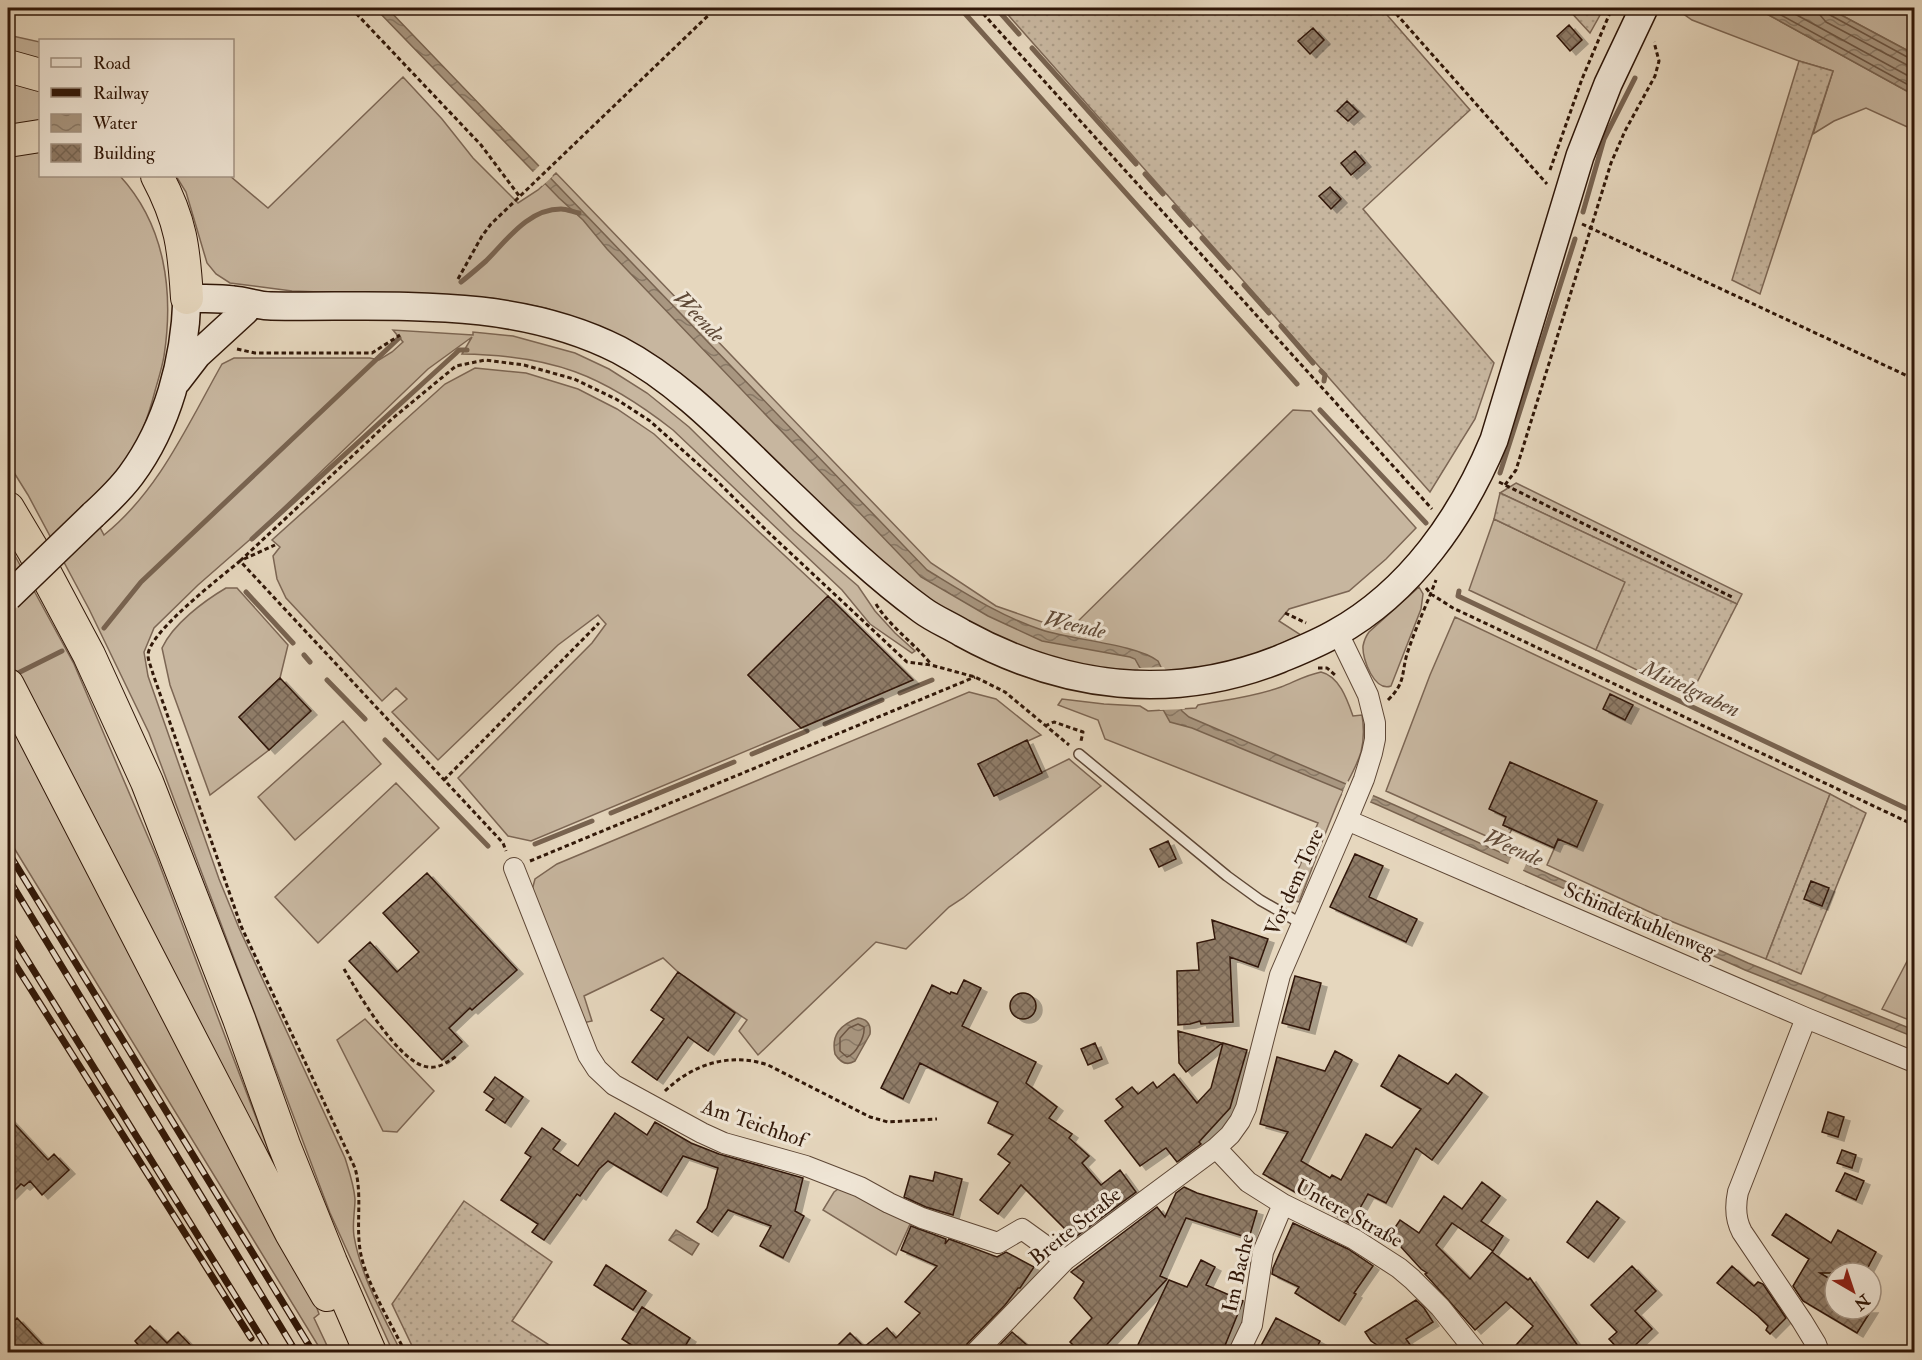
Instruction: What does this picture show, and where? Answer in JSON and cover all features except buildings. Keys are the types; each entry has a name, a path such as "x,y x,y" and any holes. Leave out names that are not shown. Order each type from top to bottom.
{"highway":[{"path":"8,66 39,75"},
{"path":"8,141 39,136"},
{"path":"154,180 177,220 185,256 187,303"},
{"path":"8,508 89,656 147,782 239,1019 288,1155 370,1353"},
{"path":"8,685 291,1233 364,1353"}],"main road":[{"path":"8,597 124,484 145,454 162,421 173,387 182,344 187,303 231,299 255,308 424,307 498,312 537,319 619,350 660,375 689,399 863,563 926,612 986,646 1046,670 1072,677 1113,682 1190,683 1251,670 1338,633 1373,607 1412,572 1450,526 1480,473 1494,440 1557,191 1580,156 1604,95 1646,18"},
{"path":"173,387 197,355 255,308"}],"street":[{"name":"Vor dem Tore","path":"1216,1148 1230,1135 1246,1108 1283,965 1350,814 1364,779 1375,740 1374,717 1368,695 1338,633"},
{"name":"Schinderkuhlenweg","path":"1350,814 1806,1018 1914,1062"},
{"name":"Am Teichhof","path":"514,868 588,1055 605,1078 651,1107 724,1143 806,1166 860,1187 922,1218 966,1234 998,1243 1022,1229 1065,1260"},
{"path":"1806,1018 1738,1192 1736,1209 1738,1225 1742,1232 1802,1321 1819,1353"},
{"name":"Untere Straße","path":"1216,1148 1248,1182 1283,1204 1354,1239 1400,1268 1440,1307 1476,1353"},
{"name":"Breite Straße","path":"976,1353 1065,1260 1216,1148"},
{"name":"Im Bache","path":"1239,1353 1252,1325 1263,1252 1283,1204"}],"lane":[{"path":"1079,754 1227,876 1260,900 1302,924"}],"path":[{"path":"351,8 481,145 520,197"},
{"path":"458,279 482,236 530,186 716,8"},
{"path":"978,8 1427,505 1450,526"},
{"path":"1391,8 1557,191"},
{"path":"1557,191 1551,164 1581,79 1612,8"},
{"path":"1646,18 1659,61 1655,75 1624,131 1611,163 1516,470 1505,485 1734,598"},
{"path":"1592,227 1914,379"},
{"path":"239,342 231,348 255,353 372,354 400,334"},
{"path":"405,1353 362,1258 358,1237 359,1184 355,1168 241,926 168,719 148,655 153,642 164,627 240,561 393,418 456,366 484,360 524,365 574,379 616,399 650,421 716,480 907,662 931,664 975,678 1005,692 1045,726 1079,754 1083,732 1054,722 1045,726"},
{"path":"240,561 275,545"},
{"path":"240,561 503,843 514,868 975,678"},
{"path":"1399,690 1407,656 1431,594 1453,608 1914,825"},
{"path":"874,600 893,626 931,664"},
{"path":"1285,613 1308,623"},
{"path":"444,780 599,623"},
{"path":"1314,668 1327,668 1339,678"},
{"path":"344,969 371,1014 395,1043 415,1062 428,1068 444,1065 458,1055"},
{"path":"651,1107 667,1089 685,1076 704,1066 723,1060 739,1059 754,1060 768,1065 870,1117 888,1122 937,1119"}],"shaded area":[{"path":"1002,8 1381,8 1470,110 1363,209 1494,363 1475,419 1430,492"},
{"path":"1567,8 1604,8 1590,33"},
{"path":"1675,8 1756,8 1914,95 1914,130 1866,108 1834,121 1813,134 1833,71 1799,61 1692,20"},
{"path":"1828,8 1914,8 1914,54"},
{"path":"8,35 39,42 39,64 8,55"},
{"path":"1799,61 1833,71 1760,294 1732,280"},
{"path":"8,77 39,86 39,126 8,131"},
{"path":"403,77 442,119 473,158 518,203 538,190 556,173 931,563 996,606 1068,631 1293,410 1311,411 1416,528 1386,559 1349,591 1289,609 1279,621 1301,635 1247,658 1195,670 1128,673 1052,661 1000,641 947,612 582,321 546,308 491,298 292,291 230,283 216,274 207,263 186,192 177,177 231,177 268,208"},
{"path":"39,148 39,177 121,177 147,216 163,260 168,307 167,332 163,360 150,409 132,452 113,477 87,503 104,535 141,498 157,477 222,364 234,358 370,358 379,360 403,342 393,330 473,335 473,332 513,336 575,353 609,369 647,393 689,427 794,531 858,586 875,611 915,651 912,653 870,624 842,590 673,430 648,411 599,382 550,364 494,355 462,354 472,337 428,369 254,536 198,585 154,628 144,652 148,676 219,879 239,928 345,1158 355,1199 353,1231 357,1251 373,1296 401,1352 393,1352 330,1213 149,733 89,609 28,495 8,463 8,153"},
{"path":"475,368 526,373 578,389 617,409 654,434 828,596 748,675 801,728 531,841 508,836 458,778 592,643 606,624 598,615 558,645 438,760 392,712 407,699 396,688 382,701 286,598 277,579 273,556 280,547 272,540 445,384"},
{"path":"1516,483 1742,594 1737,604 1500,493"},
{"path":"1500,493 1737,604 1690,696 1596,650 1625,582 1494,519"},
{"path":"1494,519 1626,582 1596,650 1469,590"},
{"path":"8,543 74,664 157,858 278,1175 274,1174 8,661 10,624 8,619"},
{"path":"1419,587 1423,594 1421,609 1391,686 1385,687 1375,680 1367,666 1363,652 1365,640 1369,632"},
{"path":"226,588 237,588 288,645 280,678 239,717 269,750 210,795 170,685 162,648 181,622 208,599"},
{"path":"1455,617 1830,794 1766,959 1663,918 1547,865 1579,793 1527,770 1503,825 1512,829 1504,844 1386,791 1430,675"},
{"path":"1321,672 1333,678 1337,683 1353,716 1362,715 1363,738 1359,758 1338,802 1299,902 1286,898 1318,823 1105,739 1098,720 1058,705 1062,699 1140,706 1148,711 1196,708 1198,705 1271,690"},
{"path":"969,692 996,699 1041,735 978,764 994,796 1069,759 1101,786 949,907 906,949 876,942 758,1055 739,1031 747,1020 678,972 663,958 584,996 592,1021 583,1023 531,894 535,879 557,864"},
{"path":"8,704 312,1294 319,1314 314,1318 330,1352 322,1352 8,838"},
{"path":"343,721 381,764 295,840 258,797"},
{"path":"396,783 439,828 318,943 275,897"},
{"path":"1830,794 1866,813 1801,974 1766,959"},
{"path":"1914,948 1914,1022 1882,1009"},
{"path":"365,1019 434,1091 397,1132 383,1131 337,1040"},
{"path":"841,1187 911,1222 896,1255 823,1210 834,1192"},
{"path":"464,1201 552,1262 512,1321 560,1352 415,1352 392,1304"}],"water":[{"path":"375,8 387,8 927,570 983,603 1042,630 1120,646 1148,655 1158,661 1182,711 1189,717 1381,799 1748,963 1914,1030 1914,1037 1745,970 1378,805 1192,728 1170,722 1135,659 1042,641 988,616 921,577 607,249 583,220"},
{"path":"1756,8 1828,8 1914,54 1914,95"},
{"path":"858,1018 868,1023 870,1034 855,1061 844,1062 835,1054 834,1041 842,1027"},
{"path":"676,1230 699,1244 692,1255 669,1240"}],"pier":[{"path":"541,164 553,176 542,186 531,174"},
{"path":"1164,667 1185,709 1160,710 1138,668"},
{"path":"1347,781 1374,793 1369,805 1342,794"},
{"path":"1512,855 1527,862 1522,873 1507,867"},
{"path":"1702,939 1716,946 1712,958 1697,952"}],"waterway":[{"path":"960,8 1297,384"},
{"path":"996,8 1019,34"},
{"path":"1032,48 1136,164"},
{"path":"1583,212 1604,139 1635,78"},
{"path":"1145,174 1163,194"},
{"path":"1174,207 1190,225"},
{"path":"461,282 486,261 519,227 538,214 563,209 579,213"},
{"path":"1202,238 1229,268"},
{"path":"1500,473 1575,239"},
{"path":"1244,285 1269,313"},
{"path":"1281,326 1313,363"},
{"path":"104,628 141,582 399,338"},
{"path":"252,539 459,350 467,350"},
{"path":"1321,371 1325,375 1324,381"},
{"path":"1320,410 1426,523"},
{"name":"Mittelgraben","path":"1459,591 1458,596 1914,812"},
{"path":"246,592 293,643"},
{"path":"16,674 62,651"},
{"path":"304,655 310,662"},
{"path":"327,680 365,719"},
{"path":"900,693 932,680"},
{"path":"825,724 882,700"},
{"path":"752,754 807,731"},
{"path":"385,740 488,846"},
{"path":"611,813 734,762"},
{"path":"535,844 592,821"}],"railway":[{"path":"8,852 313,1352"},
{"path":"8,878 296,1352"},
{"path":"8,929 270,1352"},
{"path":"8,953 251,1338"}],"water label":[{"name":"Weende","path":"700,316"},
{"name":"Weende","path":"1075,624"},
{"name":"Weende","path":"1514,847"}]}
